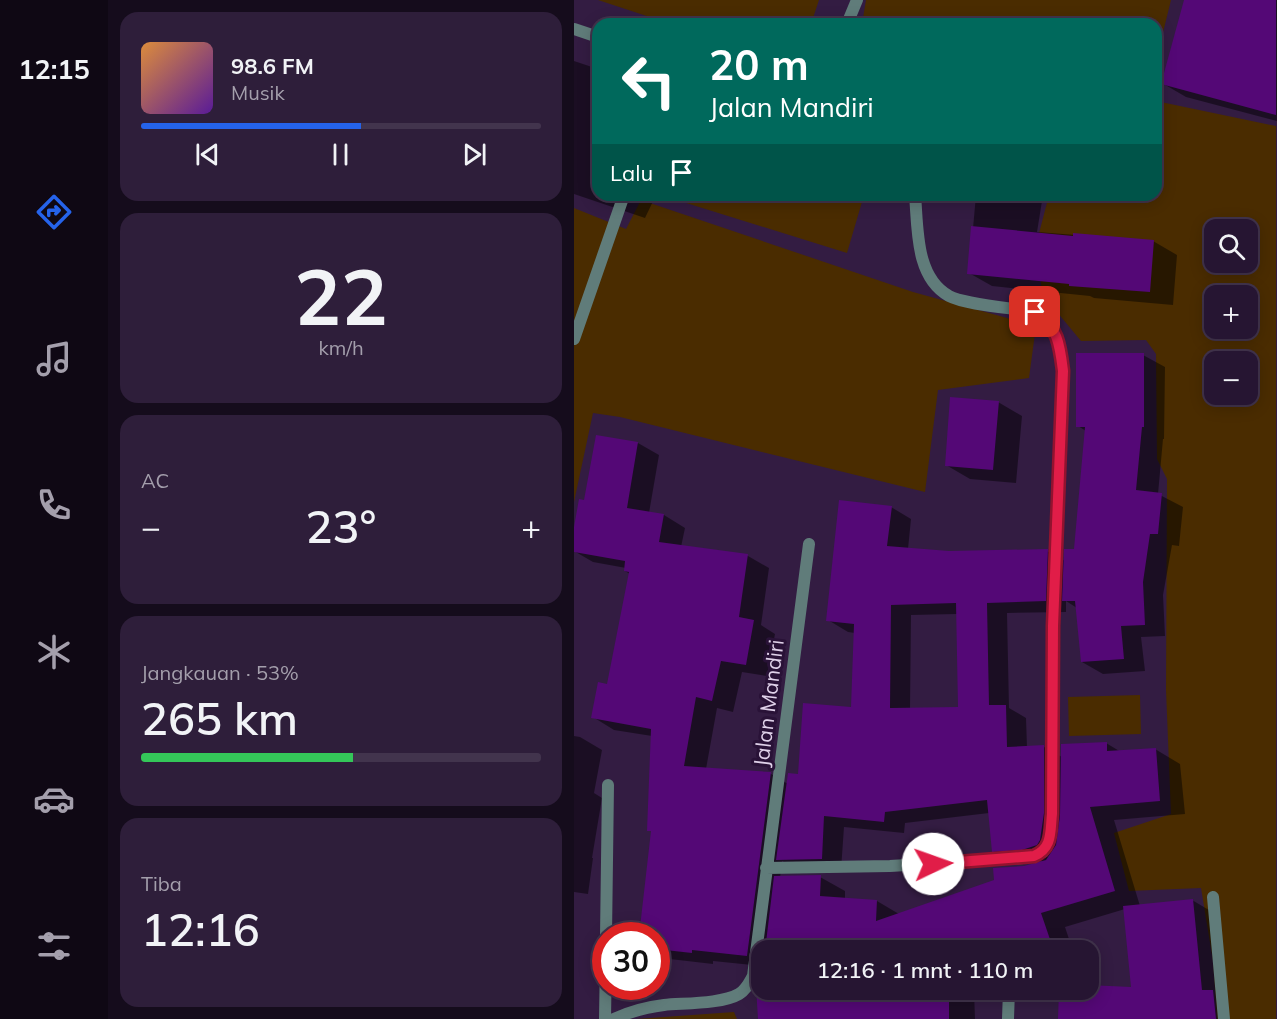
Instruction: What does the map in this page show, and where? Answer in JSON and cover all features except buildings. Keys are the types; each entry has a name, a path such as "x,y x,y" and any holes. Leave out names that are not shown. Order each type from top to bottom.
{"street":[{"path":"850,18 857,0"},
{"path":"574,29 592,35"},
{"path":"574,339 622,201"},
{"path":"766,867 879,867 1023,858 1043,852 1048,843 1052,814 1053,626 1063,371 1060,344 1054,329 1035,312 961,300 949,296 937,286 930,277 922,254 916,201"},
{"name":"Jalan Mandiri","path":"614,1019 628,1013 660,1006 738,995 747,988 753,975 809,544"},
{"path":"606,922 608,785"},
{"path":"1213,897 1224,1019"},
{"path":"605,1000 605,1019"},
{"path":"1008,1019 1009,1000"}],"shaded area":[{"path":"598,0 819,0 813,18 653,18"},
{"path":"866,0 1171,0 1162,37 1162,18 863,18"},
{"path":"1162,102 1276,126 1276,1019 1217,1019 1213,961 1201,888 1129,891 1114,833 1171,814 1166,690 1167,479 1157,459 1156,354 1146,340 1081,341 1042,294 1037,241 1047,201 1162,201"},
{"path":"640,201 644,201 913,292 1036,326 1029,378 938,390 925,492 620,417 593,413 574,502 574,208 626,229"},
{"path":"680,201 862,201 847,253"},
{"path":"1140,695 1141,734 1069,736 1068,697"},
{"path":"734,1012 737,1019 636,1019"}],"route":[{"path":"933,864 1034,856 1043,852 1048,843 1052,814 1053,626 1063,371 1060,344 1054,329 1035,312"}]}
